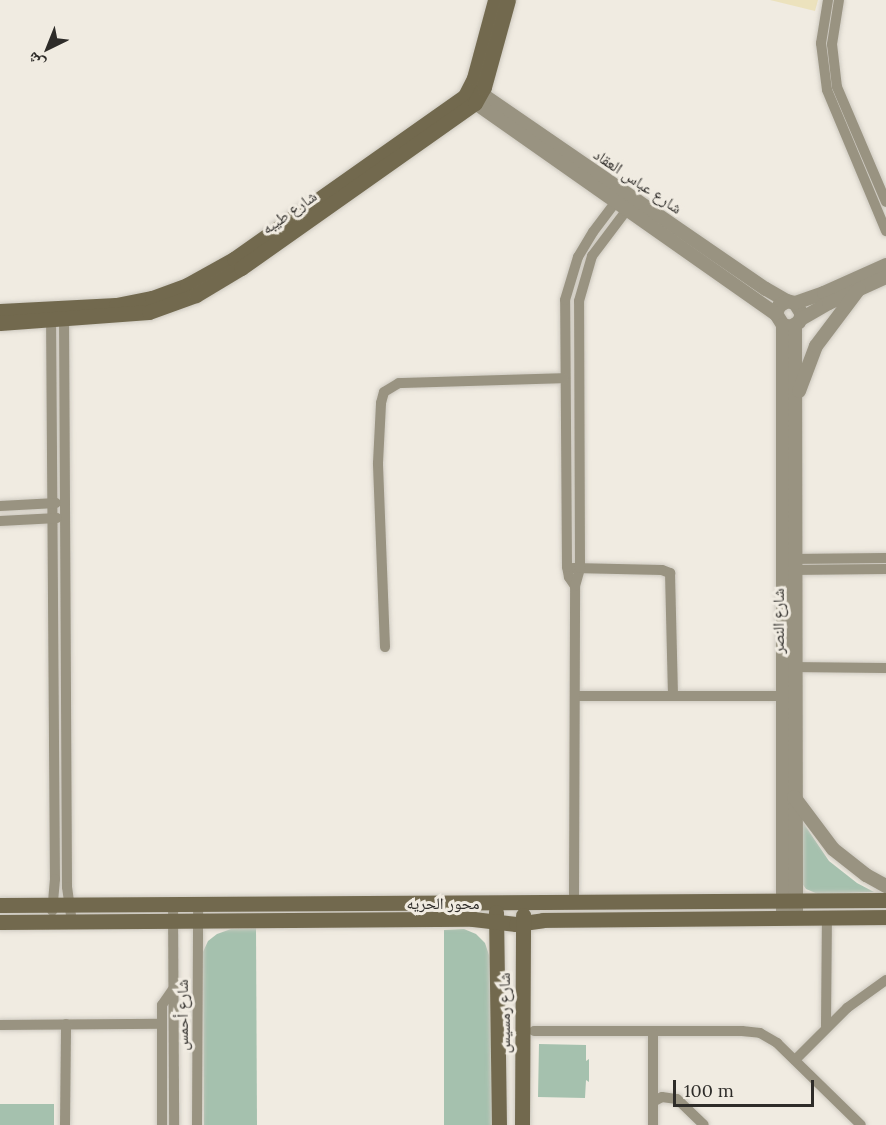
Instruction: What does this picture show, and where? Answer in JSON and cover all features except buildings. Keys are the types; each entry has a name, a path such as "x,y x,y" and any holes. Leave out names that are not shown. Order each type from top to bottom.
{"main road":[{"path":"473,95 495,0"},
{"path":"473,95 508,0"},
{"name":"شارع طيبه","path":"0,312 57,315 149,312 196,295 248,263 473,95"},
{"name":"شارع طيبه","path":"0,324 57,315"},
{"name":"محور الحريه","path":"0,905 886,900"},
{"name":"شارع رمسيس","path":"522,1125 523,902"},
{"path":"599,902 599,919"},
{"name":"شارع رمسيس","path":"496,903 499,1125"},
{"name":"محور الحريه","path":"0,922 473,919 523,923 543,920 599,919 886,917"}],"street":[{"path":"828,0 821,43 827,90 886,231"},
{"path":"839,0 832,44 837,87 886,202"},
{"name":"شارع عباس العقاد","path":"473,95 620,207 789,321"},
{"name":"شارع عباس العقاد","path":"473,95 791,302"},
{"path":"575,586 569,578 567,567 564,314 568,285 585,244 620,207"},
{"path":"574,902 575,586 579,568 579,300 592,256 620,207"},
{"path":"789,321 779,306 825,293 886,266"},
{"path":"789,321 886,277"},
{"path":"794,408 805,369 816,346 859,289"},
{"path":"789,321 801,310 791,302"},
{"path":"50,922 61,905 65,714 66,518 57,315"},
{"path":"57,315 51,503 61,905 72,921"},
{"name":"شارع النصر","path":"789,321 794,408 789,565"},
{"name":"شارع النصر","path":"789,321 790,917"},
{"path":"385,647 378,463 381,403 384,392 399,382 564,378"},
{"path":"0,506 65,502"},
{"path":"0,521 66,518"},
{"path":"789,565 886,558"},
{"path":"789,565 886,569"},
{"path":"567,567 662,570 670,573 672,581 673,696"},
{"path":"789,667 886,668"},
{"path":"575,696 789,696"},
{"path":"789,797 833,849 886,886"},
{"name":"شارع أحمس","path":"173,904 174,1125"},
{"name":"شارع أحمس","path":"197,1125 198,904"},
{"path":"826,1026 827,918"},
{"path":"795,1060 826,1026 886,980"},
{"path":"162,1125 163,1003 173,989"},
{"path":"65,1125 66,1024"},
{"path":"0,1025 162,1024"},
{"path":"534,1031 653,1033 751,1031 769,1038 795,1060 861,1125"},
{"path":"653,1033 653,1125"},
{"path":"653,1102 662,1097 677,1099 704,1125"}],"green space":[{"path":"800,818 829,861 857,883 874,892 818,894 806,889 799,879"},
{"path":"256,928 257,1125 204,1125 203,952 208,941 217,934 231,929"},
{"path":"464,929 476,934 485,943 490,958 492,1125 444,1125 444,930"},
{"path":"539,1044 586,1045 586,1061 589,1059 589,1082 586,1080 585,1098 538,1097"},
{"path":"0,1104 54,1104 54,1125 0,1125"}],"sand":[{"path":"770,0 818,0 815,11"}]}
